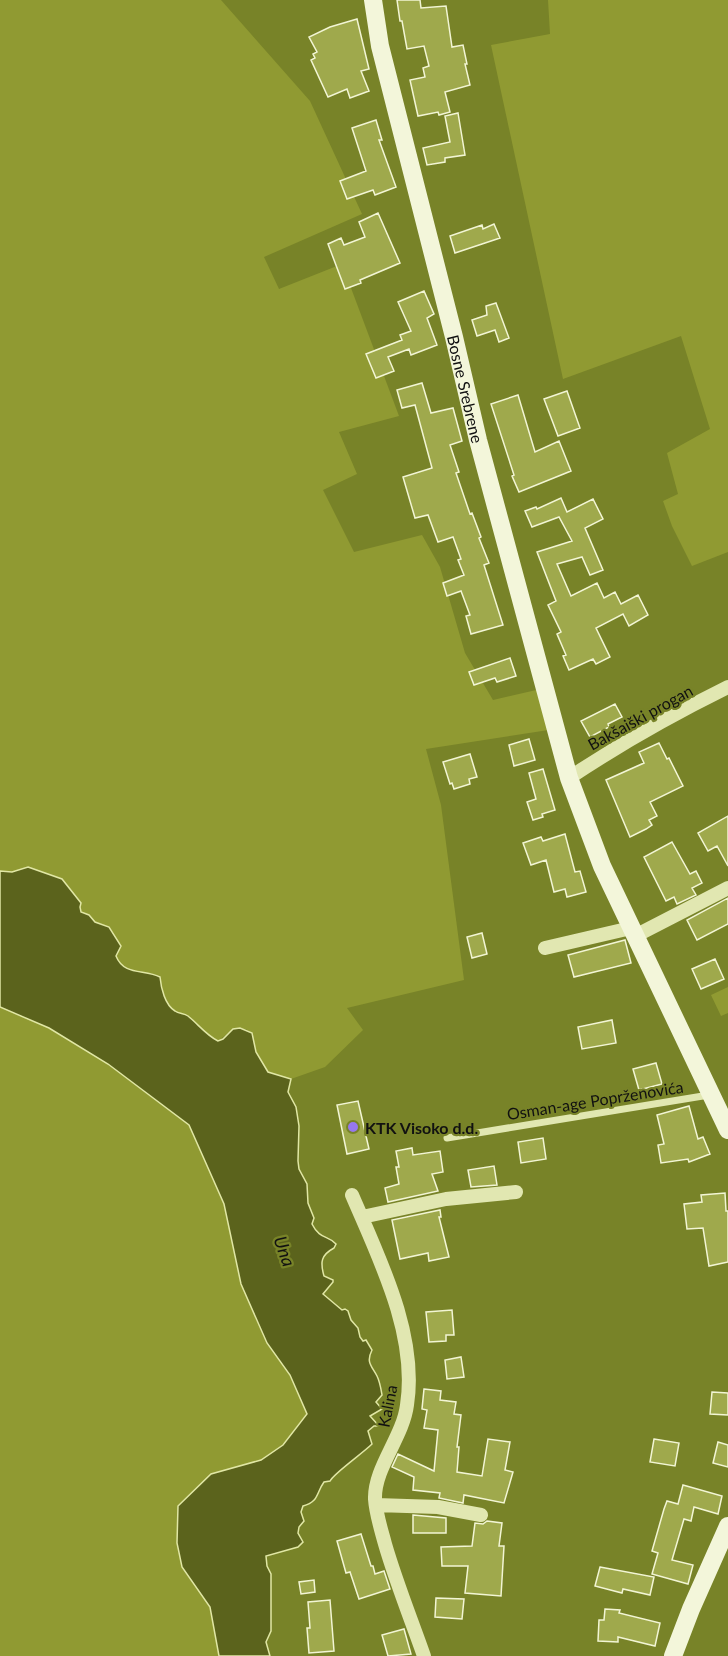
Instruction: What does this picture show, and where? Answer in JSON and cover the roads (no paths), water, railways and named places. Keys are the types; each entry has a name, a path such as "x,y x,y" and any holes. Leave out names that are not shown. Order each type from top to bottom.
{"street":[{"name":"Bosne Srebrene","path":"373,0 380,46 478,440 569,778 602,866 728,1130"},
{"name":"Bakšaiški progan","path":"569,778 638,735 728,687"},
{"path":"545,948 633,932 728,888"},
{"path":"362,1217 446,1199 516,1192"},
{"name":"Kalina","path":"352,1195 390,1289 403,1330 410,1368 407,1406 400,1434 389,1453 375,1497 392,1565 424,1656"},
{"path":"376,1504 438,1507 481,1515"},
{"path":"673,1656 728,1526"}],"lane":[{"name":"Osman-age Poprženovića","path":"447,1138 712,1095"}],"water":[{"name":"Una","path":"28,867 62,879 81,903 81,912 89,915 95,922 109,927 121,946 116,956 124,967 160,977 164,996 172,1008 188,1016 218,1041 233,1029 240,1028 252,1033 256,1052 268,1072 291,1079 288,1092 296,1107 299,1126 299,1169 307,1184 308,1203 314,1218 312,1224 318,1233 336,1244 323,1259 324,1276 333,1282 323,1294 342,1310 348,1311 351,1320 358,1328 360,1337 363,1341 366,1340 372,1350 369,1361 379,1381 382,1395 376,1402 382,1409 370,1416 379,1426 374,1426 368,1431 372,1444 330,1481 324,1482 315,1500 303,1506 301,1512 304,1521 298,1533 303,1542 298,1547 266,1556 271,1574 271,1631 266,1642 270,1656 219,1656 210,1607 182,1567 177,1543 178,1506 211,1474 261,1460 283,1445 307,1414 290,1375 267,1343 241,1284 224,1204 189,1125 108,1064 49,1028 0,1007 0,871 12,872"}],"place":[{"name":"KTK Visoko d.d.","path":"353,1127"}]}
